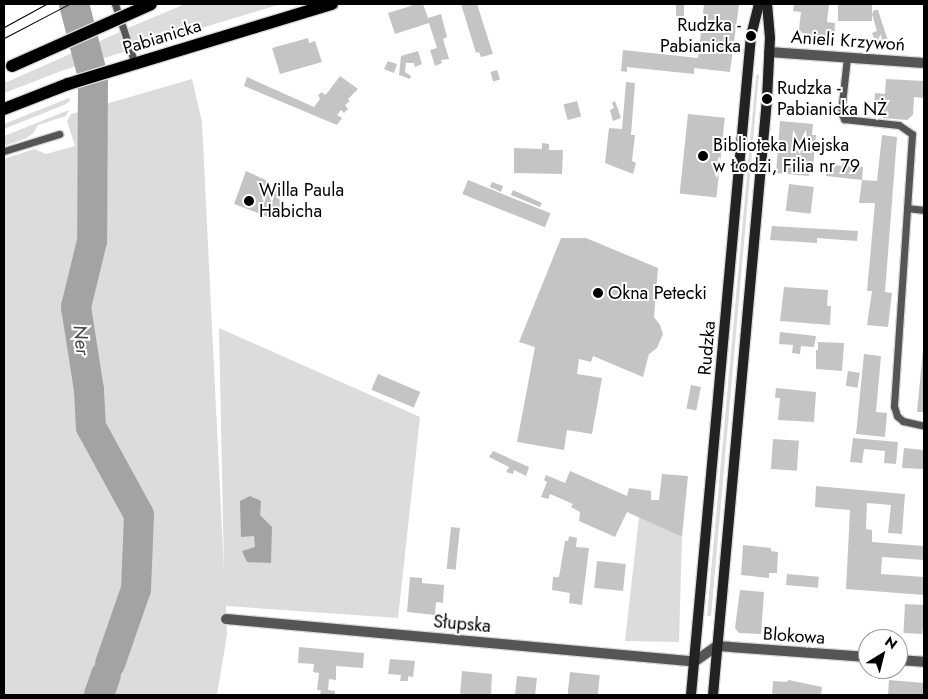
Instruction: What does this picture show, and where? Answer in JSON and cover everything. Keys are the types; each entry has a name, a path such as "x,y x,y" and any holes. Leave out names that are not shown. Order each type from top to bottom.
{"main road":[{"name":"Pabianicka","path":"8,68 151,4"},
{"name":"Pabianicka","path":"4,109 68,84 332,4"}],"street":[{"name":"Rudzka","path":"691,695 751,36 759,4"},
{"name":"Rudzka","path":"713,695 769,52 767,4"},
{"name":"Anieli Krzywoń","path":"769,52 924,63"},
{"name":"Słupska","path":"226,619 694,662"},
{"path":"694,662 717,646"},
{"name":"Blokowa","path":"717,646 858,656"},
{"path":"908,661 924,662"}],"lane":[{"path":"115,4 135,64"},
{"path":"847,57 842,113 844,119 899,125 912,134 894,406 897,416 903,421 924,426"},
{"path":"4,151 59,134"},
{"path":"907,208 924,210"}],"shaded area":[{"path":"185,4 281,4 139,47 133,45 128,28"},
{"path":"120,32 125,48 124,52 64,70 4,93 4,81 7,82"},
{"path":"759,74 711,616 707,616 756,76"},
{"path":"192,79 202,122 224,572 219,328 420,417 398,618 226,606 227,635 217,695 4,695 4,159 34,149 46,154 75,146 67,121 71,114"},
{"path":"69,98 70,101 64,105 4,129 4,124"},
{"path":"69,110 66,116 38,125 27,138 4,146 4,136"},
{"path":"250,496 261,501 260,515 272,527 271,563 247,562 242,551 255,547 254,536 241,537 240,501"},
{"path":"639,517 682,537 679,642 625,641"}],"building":[{"path":"423,4 428,18 441,14 447,37 443,39 449,59 441,60 442,63 435,66 430,50 437,48 429,23 395,34 388,13"},
{"path":"461,4 477,4 493,54 481,57 479,52 476,53"},
{"path":"676,4 684,4 684,16 676,16"},
{"path":"704,4 739,4 730,72 694,68 694,74 627,67 627,72 621,71 623,50 698,58"},
{"path":"794,4 829,4 827,22 835,23 834,42 808,40 799,29 801,12 793,11"},
{"path":"838,4 872,4 872,21 838,21"},
{"path":"874,10 878,10 888,41 875,42 872,33 877,31 872,14"},
{"path":"308,38 309,43 315,41 322,62 280,74 272,48"},
{"path":"418,51 422,64 415,67 414,63 406,63 405,72 411,76 410,79 399,75 401,56"},
{"path":"388,61 397,64 394,73 384,69"},
{"path":"497,70 500,80 493,82 490,72"},
{"path":"340,76 358,89 345,105 348,109 344,113 341,110 337,115 342,118 337,125 244,86 247,77 314,107 320,99 318,95 322,92 325,95"},
{"path":"886,79 924,81 924,98 914,97 913,115 907,120 883,118 884,107 874,106 875,93 885,94"},
{"path":"626,82 635,83 631,135 635,135 632,161 636,163 633,174 605,163 609,128 622,129"},
{"path":"577,101 581,116 568,120 563,105"},
{"path":"615,101 621,118 613,121 610,110 614,108 612,103"},
{"name":"Biblioteka Miejska w Łodzi, Filia nr 79","path":"688,114 725,118 716,197 680,194"},
{"path":"780,121 813,124 812,135 816,135 813,167 810,166 809,176 776,173"},
{"path":"882,135 897,137 885,292 892,293 888,327 867,325 872,291 867,291 875,203 859,203 862,180 877,181"},
{"path":"542,143 549,144 549,150 563,150 562,174 514,173 514,148 542,149"},
{"path":"843,161 851,162 850,165 863,167 862,180 826,176 827,164 842,166"},
{"path":"246,171 268,181 266,185 281,190 278,199 285,201 281,213 274,210 271,218 234,204"},
{"path":"468,180 551,213 545,227 462,194"},
{"path":"492,182 503,186 501,192 490,187"},
{"path":"789,184 814,187 811,214 786,211"},
{"path":"513,190 542,203 540,207 511,195"},
{"path":"772,226 858,231 857,241 817,238 817,243 770,240"},
{"name":"Okna Petecki","path":"561,238 586,238 658,268 654,317 660,325 663,334 657,348 649,354 643,377 593,356 591,362 579,359 577,374 602,378 592,434 567,430 564,450 517,442 535,347 519,342"},
{"path":"784,287 828,290 827,306 831,306 830,325 780,321"},
{"path":"780,332 816,336 814,347 801,346 800,354 792,353 793,345 779,344"},
{"path":"818,342 844,343 842,371 816,369"},
{"path":"923,350 924,412 917,412"},
{"path":"864,354 881,356 876,412 887,413 885,437 856,434"},
{"path":"848,371 860,373 858,388 846,386"},
{"path":"378,374 420,392 414,408 371,390"},
{"path":"691,385 701,387 696,410 686,409"},
{"path":"776,388 816,392 814,422 778,420 780,398 775,398"},
{"path":"853,438 898,442 896,464 884,463 885,451 864,449 862,463 850,462"},
{"path":"773,439 799,441 797,471 771,469"},
{"path":"904,448 924,450 924,469 902,468"},
{"path":"493,451 529,467 526,476 514,470 513,474 506,472 509,467 489,457"},
{"path":"570,471 627,496 629,488 651,491 651,500 659,500 662,474 688,476 682,537 627,512 615,537 579,521 580,512 571,507 573,504 550,494 548,499 541,497 547,482 544,480 546,475 565,483"},
{"path":"816,486 905,494 902,534 888,533 891,505 867,503 866,529 872,530 872,542 924,546 924,560 882,557 881,574 924,577 924,595 846,589 850,510 815,507"},
{"path":"451,527 460,528 456,570 447,569"},
{"path":"569,536 577,538 576,547 589,548 582,605 569,603 570,593 552,590 553,577 559,577 565,541 568,541"},
{"path":"743,545 771,548 771,551 778,552 777,573 769,573 769,578 741,575"},
{"path":"597,561 626,564 623,591 594,588"},
{"path":"787,574 819,577 818,588 786,585"},
{"path":"410,577 422,578 422,583 444,585 443,603 436,602 435,615 407,612"},
{"path":"740,590 764,592 761,634 739,633 735,628"},
{"path":"905,604 924,605 922,634 908,633 908,629 904,629"},
{"path":"299,647 364,653 363,668 336,666 336,680 329,679 328,690 335,691 335,695 320,695 321,690 317,690 319,673 313,672 314,664 298,663"},
{"path":"390,659 415,661 413,677 408,676 408,681 400,681 401,675 388,674"},
{"path":"462,671 492,674 491,695 460,695"},
{"path":"570,672 600,675 598,695 568,695"},
{"path":"517,676 537,678 535,695 515,695"},
{"path":"789,680 822,687 821,695 772,695 773,681 786,682"},
{"path":"889,680 924,683 924,695 888,695"}],"waterway":[{"name":"Ner","path":"74,4 93,77 92,241 76,307 89,390 91,427 139,515 136,589 110,664"},
{"name":"Ner","path":"99,695 106,675"}],"tram line":[{"path":"4,27 46,4"},
{"path":"4,38 69,4"}],"place":[{"name":"Rudzka - Pabianicka","path":"751,36"},
{"name":"Rudzka - Pabianicka NŻ","path":"767,99"},
{"name":"Biblioteka Miejska w Łodzi, Filia nr 79","path":"703,156"},
{"name":"Willa Paula Habicha","path":"249,201"},
{"name":"Okna Petecki","path":"598,293"}]}
